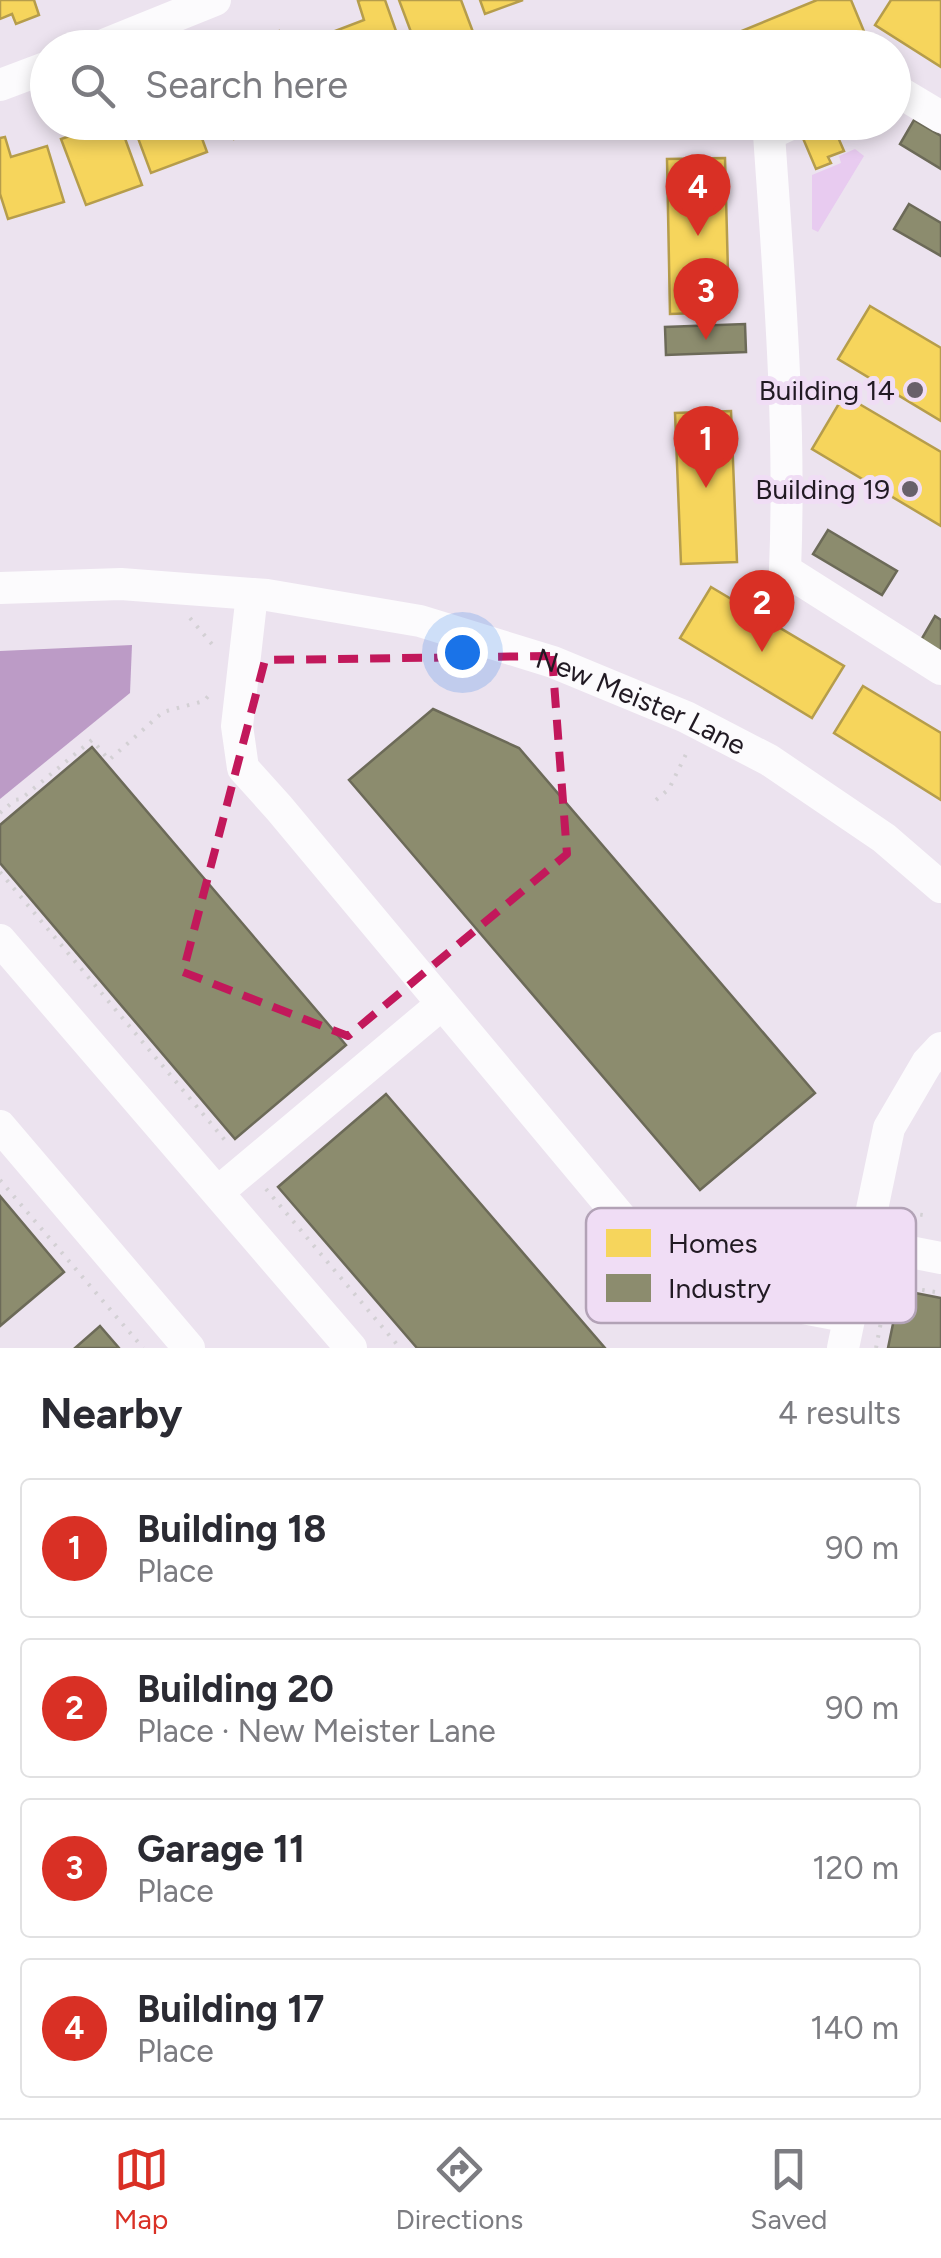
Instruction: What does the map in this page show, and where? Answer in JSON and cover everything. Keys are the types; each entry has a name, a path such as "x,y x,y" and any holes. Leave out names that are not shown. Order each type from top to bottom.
{"street":[{"path":"141,30 215,0"},
{"path":"0,85 30,74"},
{"path":"911,98 941,117"},
{"path":"769,140 786,411 785,570 941,669"},
{"name":"New Meister Lane","path":"0,588 121,584 252,594 420,621 553,662 686,718 769,760 884,838 941,887"},
{"path":"252,594 237,726 242,768 280,808 613,1208"},
{"path":"0,940 351,1348"},
{"path":"218,1192 442,1004"},
{"path":"872,1208 889,1128 927,1063 941,1048"},
{"path":"0,1126 190,1348"},
{"path":"916,1253 941,1258"},
{"path":"817,1323 846,1332"}],"path":[{"path":"189,616 217,650"},
{"path":"0,813 92,740 109,760 163,712 204,701 212,692 215,678"},
{"path":"656,800 668,789 688,750"},
{"path":"0,872 232,1148"},
{"path":"0,1180 144,1348"},
{"path":"259,1182 400,1348"},
{"path":"916,1214 930,1216"},
{"path":"916,1289 941,1294"},
{"path":"876,1348 881,1323"}],"highlighted area":[{"path":"552,656 567,854 348,1036 183,972 265,660"}],"shaded area":[{"path":"855,149 864,156 818,232 812,229 812,175 841,163 839,156"},
{"path":"132,645 130,693 0,799 0,651"}],"building: Homes":[{"path":"0,0 34,0 39,15 16,24 12,14 0,19"},
{"path":"385,0 396,30 338,30 364,20 358,1"},
{"path":"399,0 461,0 472,30 410,30"},
{"path":"480,0 523,0 485,14"},
{"path":"817,0 851,0 863,30 744,30"},
{"path":"891,0 941,0 941,67 911,48 911,30 883,30 875,25"},
{"path":"5,137 11,157 47,146 64,202 8,219 0,194 0,138"},
{"path":"61,140 126,140 142,185 86,205"},
{"path":"139,140 203,140 207,152 151,173"},
{"path":"804,140 839,140 844,151 828,157 831,163 816,169"},
{"path":"725,158 729,312 670,314 667,159"},
{"name":"Building 14","path":"870,306 941,348 941,421 838,359"},
{"name":"Building 19","path":"844,395 941,452 941,526 812,449"},
{"path":"731,411 737,562 681,564 675,413"},
{"path":"711,587 844,666 812,718 680,638"},
{"path":"863,686 941,733 941,800 834,733"}],"building: Industry":[{"path":"914,120 941,136 941,169 900,144 911,140"},
{"path":"909,204 941,223 941,256 894,229"},
{"path":"745,324 746,352 666,355 665,327"},
{"path":"828,530 897,571 882,595 813,554"},
{"path":"935,616 941,620 941,652 921,640"},
{"path":"433,709 519,748 815,1093 700,1190 349,780"},
{"path":"92,747 346,1045 235,1139 0,863 0,825"},
{"path":"386,1094 605,1348 417,1348 278,1187"},
{"path":"0,1196 64,1272 0,1326"},
{"path":"916,1293 941,1298 941,1348 888,1348 893,1323 916,1323"},
{"path":"100,1326 119,1348 75,1348"}],"place":[{"name":"Building 17","path":"698,236"},
{"name":"Garage 11","path":"706,340"},
{"name":"Building 14","path":"915,390"},
{"name":"Building 18","path":"706,488"},
{"name":"Building 19","path":"910,489"},
{"name":"Building 20","path":"762,652"}]}
